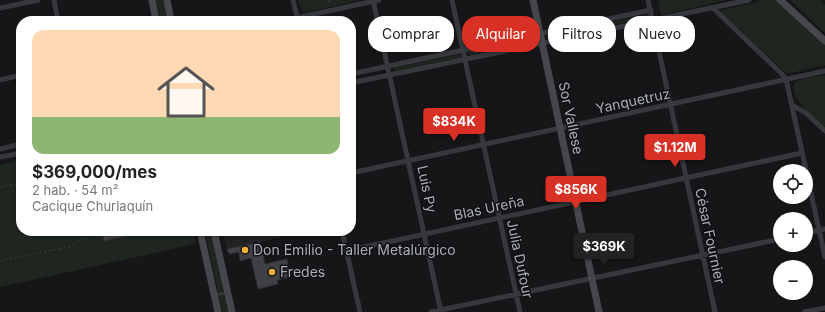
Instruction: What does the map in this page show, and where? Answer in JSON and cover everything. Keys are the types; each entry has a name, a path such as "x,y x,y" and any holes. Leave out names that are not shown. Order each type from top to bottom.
{"street":[{"path":"0,8 38,0"},
{"path":"54,0 57,16"},
{"path":"152,0 155,16"},
{"path":"167,0 170,16"},
{"path":"293,0 297,16"},
{"path":"310,16 375,0"},
{"name":"Luis Py","path":"375,0 441,311"},
{"name":"Julia Dufour","path":"452,0 462,51"},
{"name":"Sor Vallese","path":"533,0 536,16"},
{"name":"César Fournier","path":"648,0 652,16"},
{"path":"673,16 749,0"},
{"path":"780,0 825,41"},
{"path":"713,8 782,74 786,80 802,153 822,230 825,257"},
{"path":"540,34 651,10"},
{"path":"356,83 624,26"},
{"name":"Sor Vallese","path":"540,34 599,312"},
{"path":"356,73 462,51"},
{"name":"Julia Dufour","path":"462,52 484,144 520,312"},
{"name":"César Fournier","path":"660,52 715,312"},
{"name":"Yanquetruz","path":"356,172 825,71"},
{"path":"0,80 16,76"},
{"path":"792,105 806,113 825,130"},
{"path":"0,149 16,145"},
{"path":"0,157 16,153"},
{"name":"Blas Ureña","path":"346,251 802,153"},
{"path":"201,236 218,312"},
{"path":"215,236 232,312"},
{"path":"343,236 360,312"},
{"path":"431,312 773,241"},
{"path":"804,312 825,308"}],"lane":[{"path":"214,295 228,292"}],"path":[{"path":"0,187 16,184"},
{"path":"0,261 72,246 84,236"}],"shaded area":[{"path":"155,0 163,0 167,16 159,16"},
{"path":"298,0 362,0 307,12 302,11"},
{"path":"658,0 727,0 661,15"},
{"path":"764,0 778,0 825,44 825,65 787,74 720,11"},
{"path":"790,0 820,0 825,5 825,33"},
{"path":"624,20 624,23 616,25 616,21"},
{"path":"469,52 484,52 470,55"},
{"path":"460,54 461,57 395,71 394,68"},
{"path":"825,75 825,127 798,100 793,88 797,81"},
{"path":"16,161 16,236 194,236 196,244 0,287 0,165"},
{"path":"206,236 213,236 229,312 222,312"},
{"path":"224,236 287,236 227,249"}],"building":[{"path":"103,236 126,236 104,241"},
{"path":"260,242 265,264 287,259 291,277 277,280 278,284 258,289 251,258 240,261 239,252 230,254 227,249"}],"place":[{"name":"Don Emilio - Taller Metalúrgico","path":"245,250"},
{"name":"Fredes","path":"272,272"}]}
